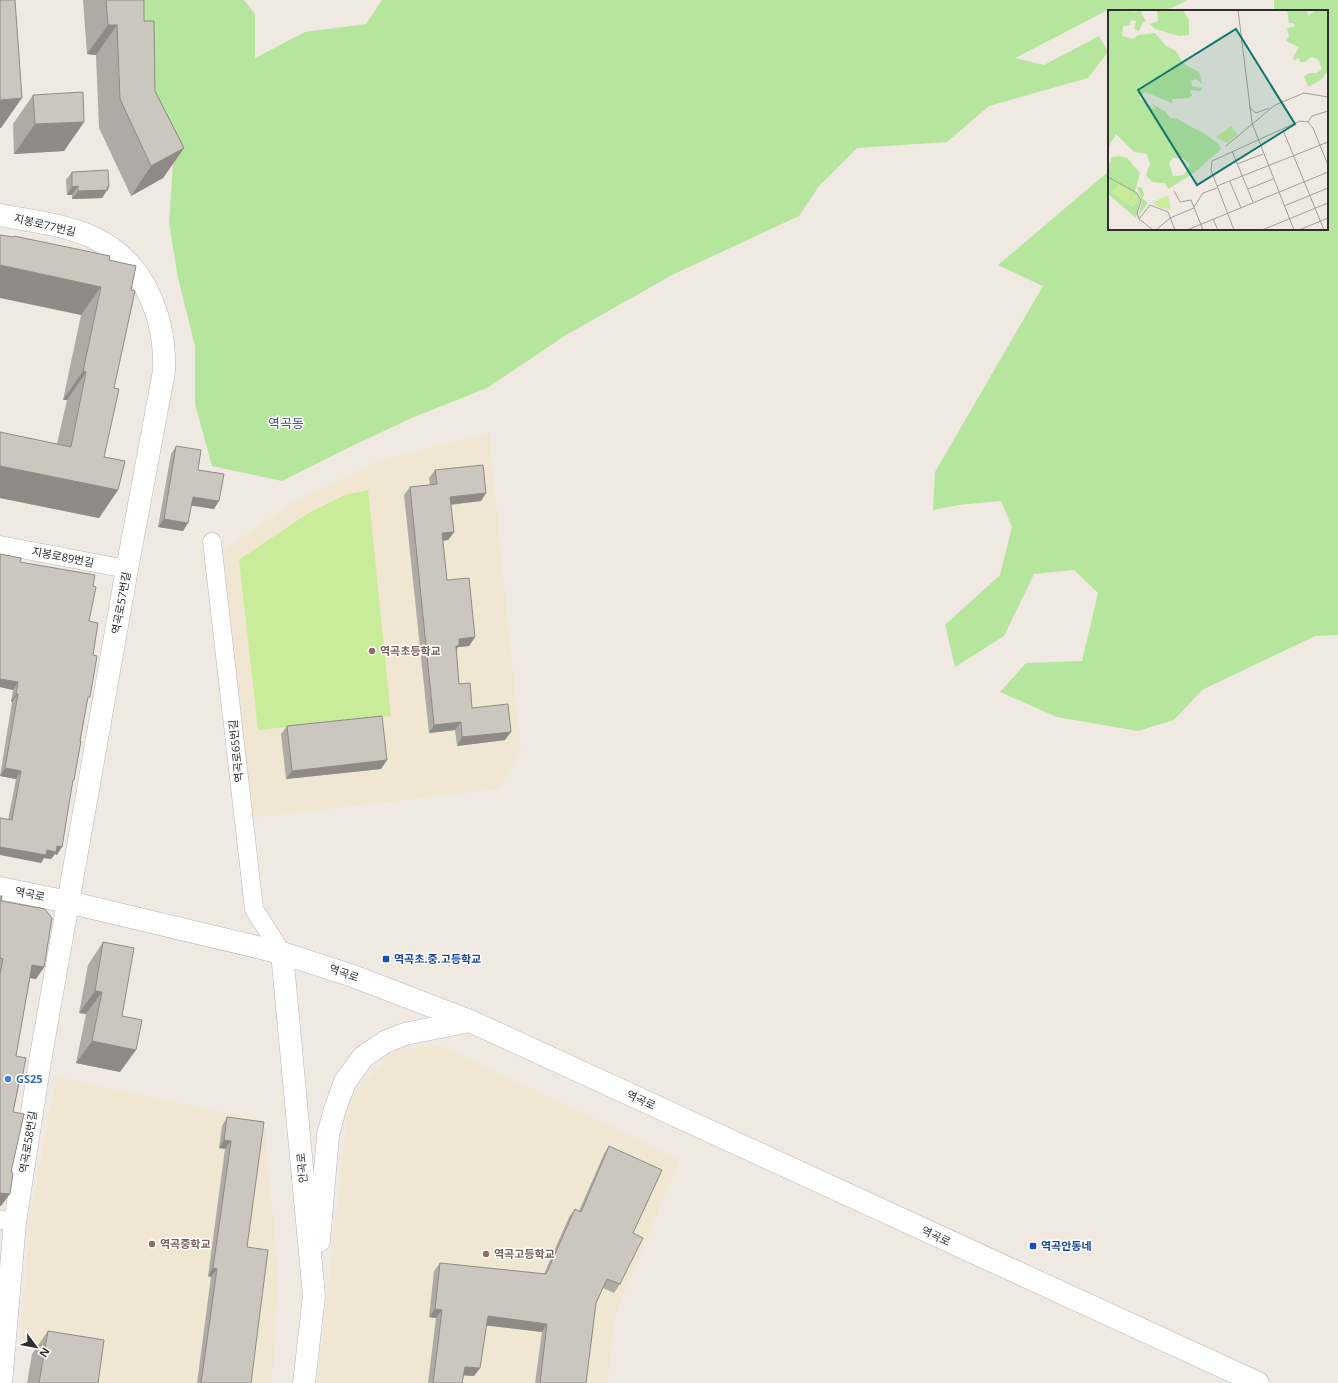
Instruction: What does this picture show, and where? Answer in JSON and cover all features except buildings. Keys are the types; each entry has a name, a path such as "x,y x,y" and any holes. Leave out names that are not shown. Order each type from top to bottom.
{"street":[{"name":"지봉로77번길","path":"0,215 70,229 104,243 124,258 134,269 146,288 153,305"},
{"name":"역곡로57번길","path":"68,902 164,371 165,351 153,305"},
{"name":"역곡로65번길","path":"212,542 254,909 282,953"},
{"name":"지봉로89번길","path":"0,545 127,569"},
{"name":"역곡로","path":"0,888 68,902 282,953 353,976 470,1021 1013,1272 1258,1383"},
{"name":"역곡로58번길","path":"1,1383 8,1221 40,1061 68,902"},
{"name":"안곡로","path":"282,953 314,1296 304,1383"},
{"path":"314,1296 328,1135 335,1109 345,1082 363,1056 385,1042 404,1034 470,1021"}],"shaded area":[{"name":"역곡초등학교","path":"489,433 521,752 498,789 251,818 223,550 293,502 383,459"},
{"name":"역곡고등학교","path":"439,1045 680,1159 616,1313 607,1383 317,1383 350,1096 394,1051"},
{"name":"역곡중학교","path":"56,1077 264,1121 278,1270 275,1344 271,1383 95,1383 94,1359 21,1346 30,1218"}],"green space":[{"path":"141,0 244,0 255,14 255,58 305,32 366,24 382,0 1187,0 1174,7 1164,10 1108,10 1015,58 1044,65 1099,36 1108,52 1088,78 989,106 947,142 857,148 819,186 799,216 674,274 566,335 487,388 414,417 282,481 212,466 195,404 195,346 178,278 169,223 173,163 142,42"},
{"path":"1274,0 1338,0 1338,635 1315,636 1202,690 1174,720 1138,731 1057,717 1000,692 1026,663 1082,661 1098,593 1074,570 1034,574 1004,636 955,667 945,625 1000,575 1012,527 1001,501 958,505 933,510 935,472 1043,286 998,265 1108,172 1108,230 1328,230 1328,10 1274,10"},
{"path":"368,490 391,716 258,730 239,560 307,514 345,495"}],"place":[{"name":"역곡초등학교","path":"372,651"},
{"name":"역곡초.중.고등학교","path":"386,959"},
{"name":"GS25","path":"8,1079"},
{"name":"역곡중학교","path":"152,1244"},
{"name":"역곡안동네","path":"1033,1246"},
{"name":"역곡고등학교","path":"486,1254"}],"district":[{"name":"역곡동","path":"286,423"}]}
